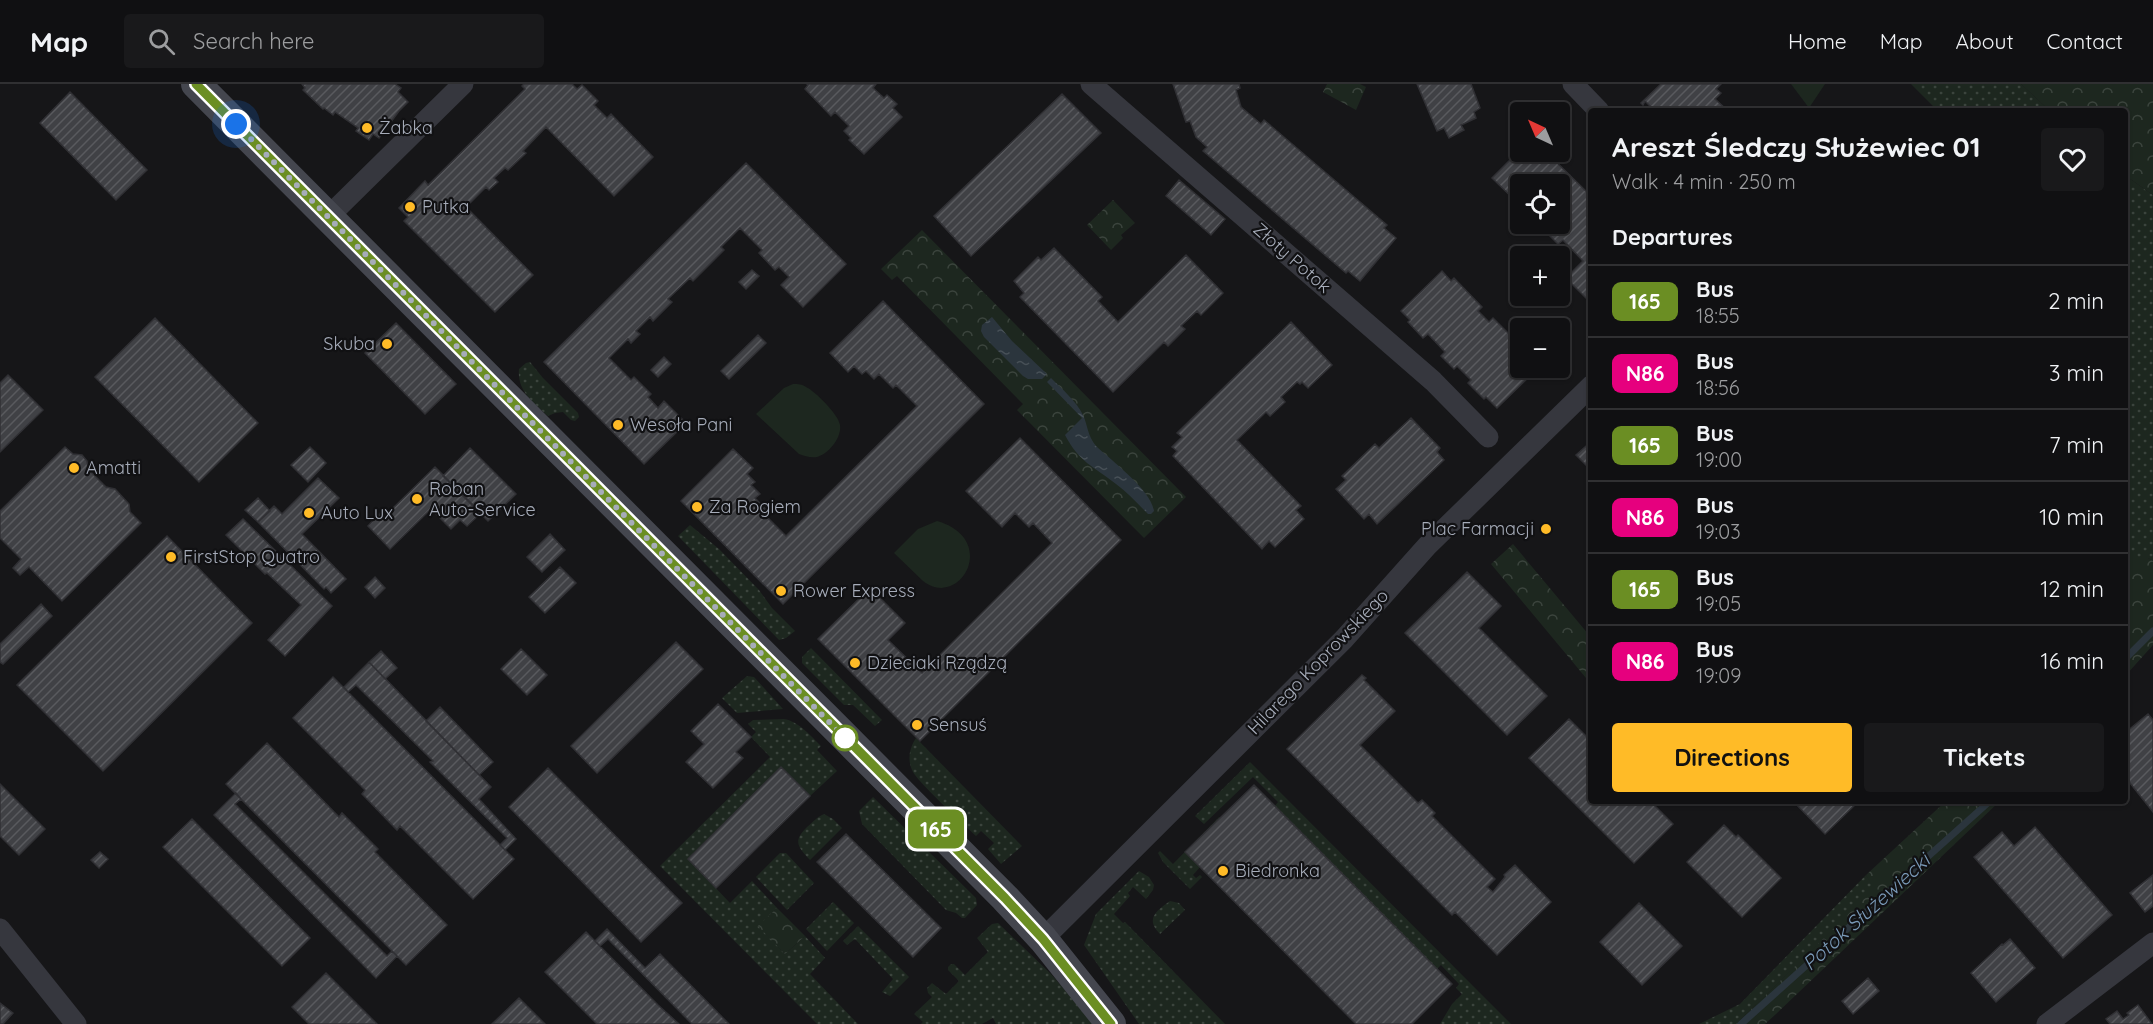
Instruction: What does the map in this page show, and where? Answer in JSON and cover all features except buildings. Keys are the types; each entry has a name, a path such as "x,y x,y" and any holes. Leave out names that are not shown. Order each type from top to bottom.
{"street":[{"path":"196,84 1043,939 1111,1024"},
{"name":"Złoty Potok","path":"1091,84 1433,381 1488,437"},
{"path":"1573,84 1596,108"},
{"path":"328,217 456,86"},
{"name":"Hilarego Koprowskiego","path":"1043,939 1344,639 1427,546 1588,389"},
{"path":"0,929 76,1024"},
{"path":"2047,1024 2153,943"}],"green space":[{"path":"1327,84 1360,84 1366,87 1356,110 1323,92"},
{"path":"1791,84 1825,84 1809,108"},
{"path":"1911,84 2021,84 2047,108 1935,108"},
{"path":"2021,84 2153,84 2153,195 2128,177 2128,108 2047,108"},
{"path":"2128,177 2153,195 2153,561 2148,558 2128,558"},
{"path":"1113,200 1135,223 1121,235 1123,238 1111,250 1087,225"},
{"path":"922,230 1186,497 1144,538 1017,410 1023,404 897,276 892,280 881,269"},
{"path":"530,362 578,413 579,417 575,421 563,412 548,416 527,396 521,384 519,369"},
{"path":"793,384 803,385 815,393 839,421 840,430 837,440 830,449 817,457 799,454 756,414 784,388"},
{"path":"937,521 956,530 967,542 970,556 967,569 960,580 950,586 937,587 923,581 894,553 918,529"},
{"path":"690,525 719,549 795,631 779,640 678,536"},
{"path":"1513,544 1588,634 1588,680 1491,564"},
{"path":"2128,558 2148,558 2153,561 2153,645 2128,673"},
{"path":"811,648 882,720 875,726 853,705 844,705 802,663 802,657"},
{"path":"747,676 754,677 783,709 737,713 722,698"},
{"path":"784,719 799,726 813,738 821,746 817,750 837,771 810,796 780,768 688,859 730,903 752,881 777,908 759,926 785,954 805,936 825,958 810,974 858,1024 817,1024 660,866 770,757 751,737 756,732 748,724 753,720"},
{"path":"916,738 1022,846 1001,864 988,849 994,843 981,831 976,836 915,776 909,757"},
{"path":"1250,762 1511,1024 1440,1024 1452,1004 1462,994 1456,988 1459,984 1441,965 1437,969 1275,806 1278,802 1253,777 1204,824 1195,816"},
{"path":"873,797 976,898 977,905 965,918 946,910 862,824 859,811"},
{"path":"1943,804 1997,804 1765,1024 1736,1024 1874,889 1866,875"},
{"path":"824,814 842,828 810,860 802,851 798,840 807,827"},
{"path":"1219,817 1185,852 1200,867 1193,875 1196,878 1200,875 1202,877 1190,889 1163,862 1158,853 1160,851 1173,864"},
{"path":"780,853 786,853 814,883 787,910 756,877"},
{"path":"1139,871 1149,877 1154,885 1153,890 1146,899 1133,887 1128,893 1130,896 1114,914 1123,923 1125,922 1225,1024 1139,1024 1084,945 1096,914"},
{"path":"1866,875 1875,889 1736,1024 1699,1024 1740,1004"},
{"path":"1170,901 1179,903 1185,910 1160,934 1153,924 1154,916"},
{"path":"833,902 854,923 827,951 806,929"},
{"path":"777,908 805,936 785,954 758,926"},
{"path":"998,923 1051,974 1094,1024 996,1024 993,1018 982,1024 921,1024 923,1022 914,1014 932,997 927,988 932,983 946,994 959,981 948,970 948,967 954,964 965,975 988,952 977,938 992,924"},
{"path":"858,926 909,977 890,996 882,992 893,979 855,939 847,945 843,941"}],"water":[{"path":"992,317 1012,341 1047,374 1042,379 1028,379 1023,376 984,337 981,331 982,325"},
{"path":"1051,378 1080,410 1096,446 1130,476 1146,494 1154,511 1151,514 1148,514 1125,491 1087,463 1070,444 1065,435 1082,418 1047,382"}],"waterway":[{"name":"Potok Służewiecki","path":"2128,656 2153,631"},
{"name":"Potok Służewiecki","path":"1741,1024 1987,804"}],"bus line":[{"name":"165","path":"196,84 1005,898 1084,987 1111,1024"}],"place":[{"name":"Żabka","path":"367,128"},
{"name":"Putka","path":"410,207"},
{"name":"Skuba","path":"387,344"},
{"name":"Wesoła Pani","path":"618,425"},
{"name":"Amatti","path":"74,468"},
{"name":"Roban Auto-Service","path":"417,499"},
{"name":"Za Rogiem","path":"697,507"},
{"name":"Auto Lux","path":"309,513"},
{"name":"Plac Farmacji","path":"1546,529"},
{"name":"FirstStop Quatro","path":"171,557"},
{"name":"Rower Express","path":"781,591"},
{"name":"Dzieciaki Rządzą","path":"855,663"},
{"name":"Sensuś","path":"917,725"},
{"name":"Biedronka","path":"1223,871"}],"route":[{"path":"236,124 845,738"}]}
